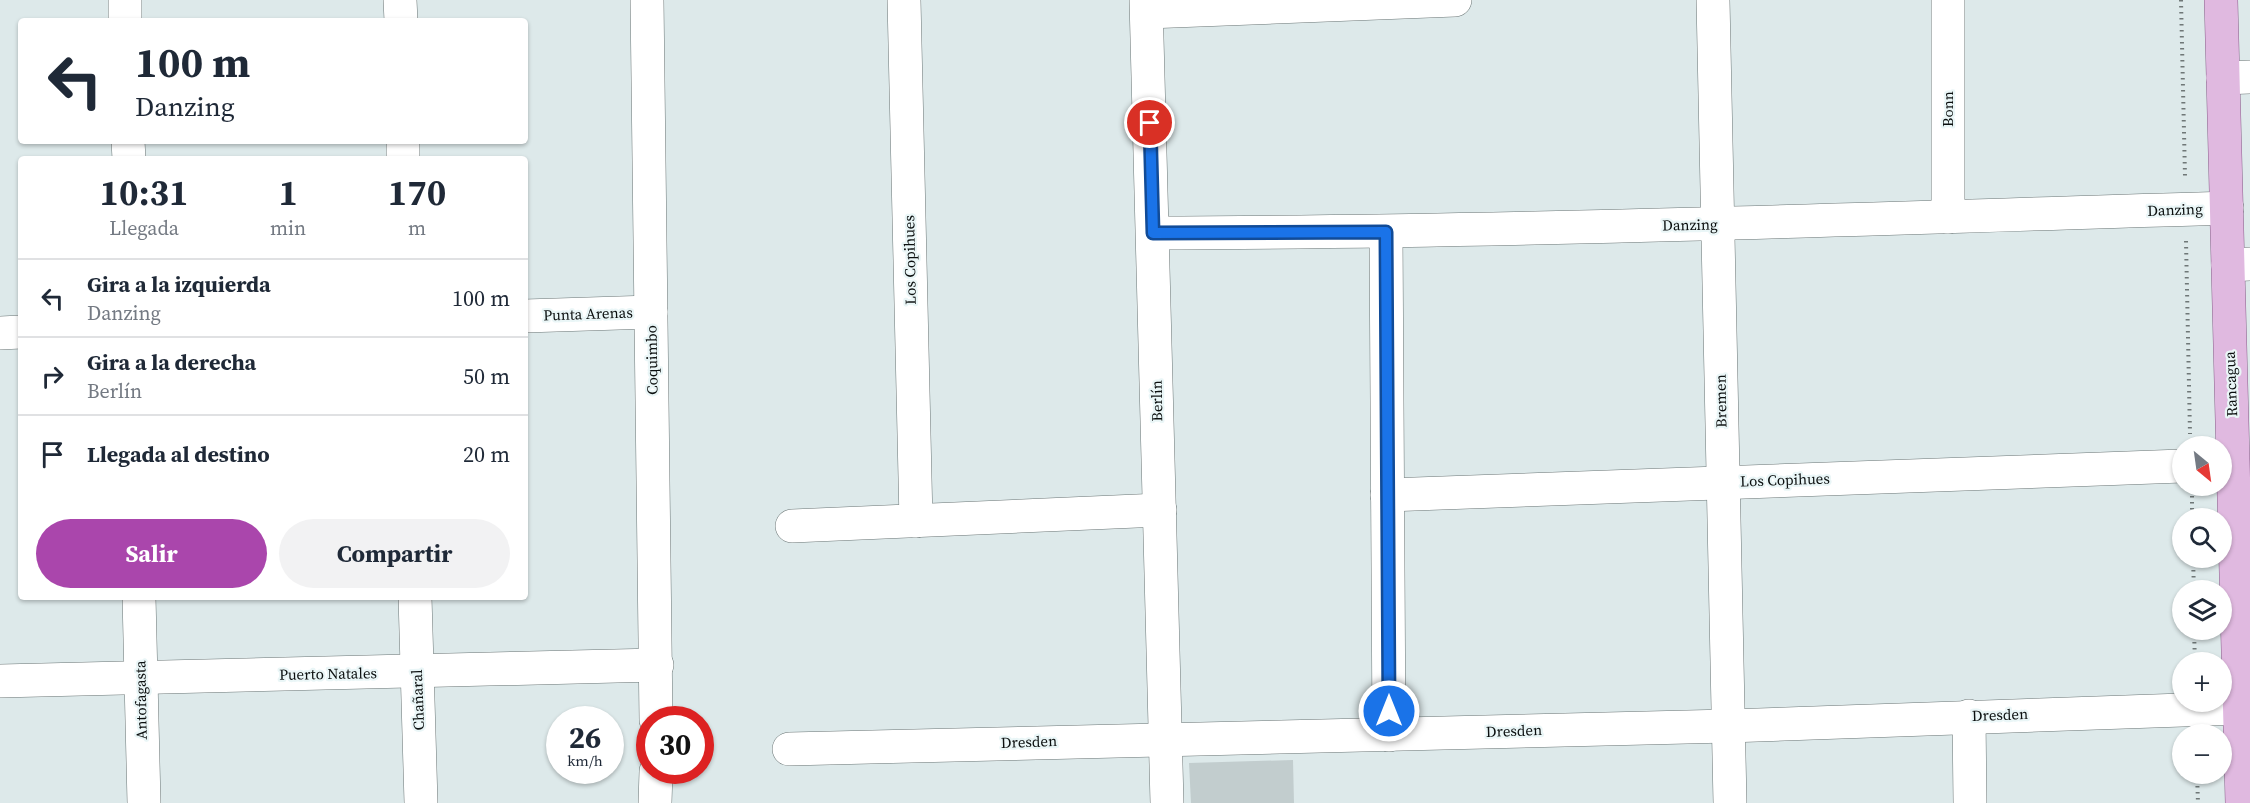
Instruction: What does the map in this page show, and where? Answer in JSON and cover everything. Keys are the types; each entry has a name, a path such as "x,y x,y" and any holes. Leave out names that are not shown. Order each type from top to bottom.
{"main road":[{"name":"Rancagua","path":"2221,0 2237,77 2227,208 2239,264 2235,464 2242,803"}],"street":[{"path":"125,0 125,18"},
{"path":"400,0 401,18"},
{"name":"Coquimbo","path":"646,0 656,706"},
{"name":"Los Copihues","path":"904,0 916,521"},
{"path":"1147,6 1455,0"},
{"name":"Bremen","path":"1713,0 1730,803"},
{"name":"Bonn","path":"1948,0 1948,217"},
{"name":"Berlín","path":"1147,6 1167,803"},
{"name":"Danzing","path":"1153,233 1386,232 1718,225 2227,208"},
{"path":"1386,232 1389,735"},
{"name":"Punta Arenas","path":"528,316 651,312"},
{"path":"0,333 18,332"},
{"name":"Los Copihues","path":"1387,495 2172,466"},
{"path":"792,526 1160,510"},
{"name":"Antofagasta","path":"139,600 144,803"},
{"name":"Chañaral","path":"415,600 421,803"},
{"name":"Puerto Natales","path":"0,681 657,665"},
{"name":"Dresden","path":"789,749 1728,726 2240,708"},
{"path":"1969,716 1970,803"},
{"path":"655,803 656,784"}],"path":[{"path":"2197,784 2198,803"}],"building":[{"path":"1293,760 1294,803 1191,803 1189,763"}],"route":[{"path":"1150,123 1153,233 1386,232 1389,711"}]}
